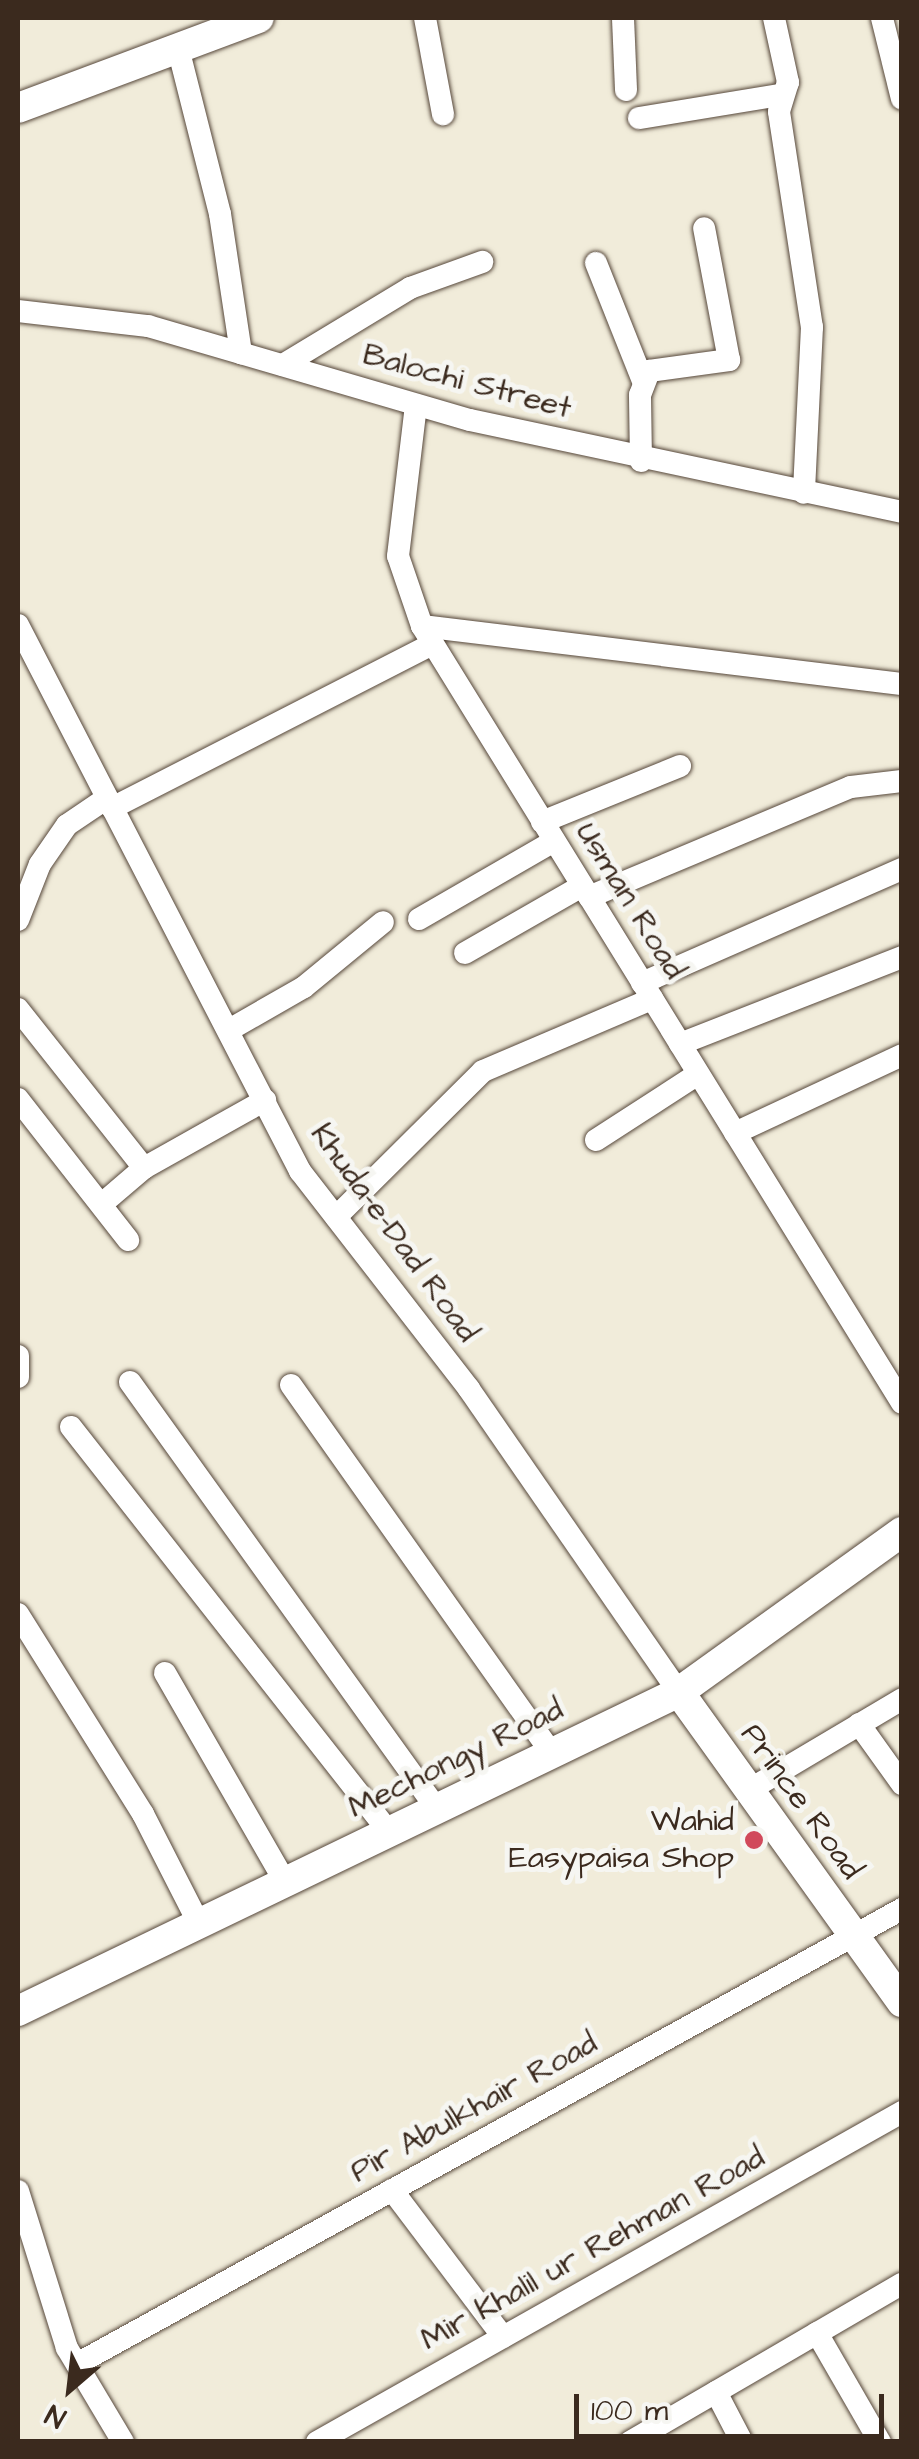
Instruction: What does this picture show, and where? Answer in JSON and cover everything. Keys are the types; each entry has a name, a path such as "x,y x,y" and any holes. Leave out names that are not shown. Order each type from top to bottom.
{"street":[{"path":"18,108 259,18"},
{"path":"425,18 442,114"},
{"path":"623,18 626,90"},
{"path":"774,18 788,82 780,95 812,327 804,494"},
{"path":"882,18 902,99"},
{"path":"178,48 220,214 241,353"},
{"path":"639,118 780,95"},
{"path":"643,381 649,370 728,360 704,228"},
{"path":"283,365 410,288 482,262"},
{"path":"596,264 643,381 641,460"},
{"name":"Balochi Street","path":"18,311 148,326 416,405 641,460 902,512"},
{"name":"Usman Road","path":"416,405 398,556 428,635 902,1403"},
{"name":"Khuda-e-Dad Road","path":"18,625 300,1171 469,1388 679,1692"},
{"path":"18,920 40,864 67,825 428,635 902,684"},
{"path":"419,919 548,831 680,766"},
{"path":"465,953 586,892 851,787 902,782"},
{"path":"336,1216 493,1064 902,869"},
{"path":"229,1030 304,987 384,922"},
{"path":"680,1044 902,957"},
{"path":"18,1009 144,1168"},
{"path":"735,1134 902,1054"},
{"path":"596,1140 698,1074"},
{"path":"18,1099 103,1203 128,1240"},
{"path":"103,1203 144,1168 265,1100"},
{"path":"18,1356 18,1377"},
{"path":"130,1382 436,1809"},
{"path":"291,1386 550,1751"},
{"path":"71,1427 388,1832"},
{"name":"Mechongy Road","path":"18,2011 679,1692 902,1532"},
{"path":"18,1614 143,1814 199,1924"},
{"path":"165,1673 284,1880"},
{"name":"Prince Road","path":"679,1692 902,2002"},
{"path":"750,1790 902,1699"},
{"path":"859,1724 902,1784"},
{"name":"Pir Abulkhair Road","path":"78,2364 902,1909"},
{"name":"Mir Khalil ur Rehman Road","path":"317,2442 902,2112"},
{"path":"392,2190 503,2338"},
{"path":"18,2191 78,2364 124,2442"},
{"path":"630,2442 902,2284"},
{"path":"817,2334 880,2442"},
{"path":"716,2392 742,2442"}],"place":[{"name":"Wahid Easypaisa Shop","path":"754,1840"}]}
